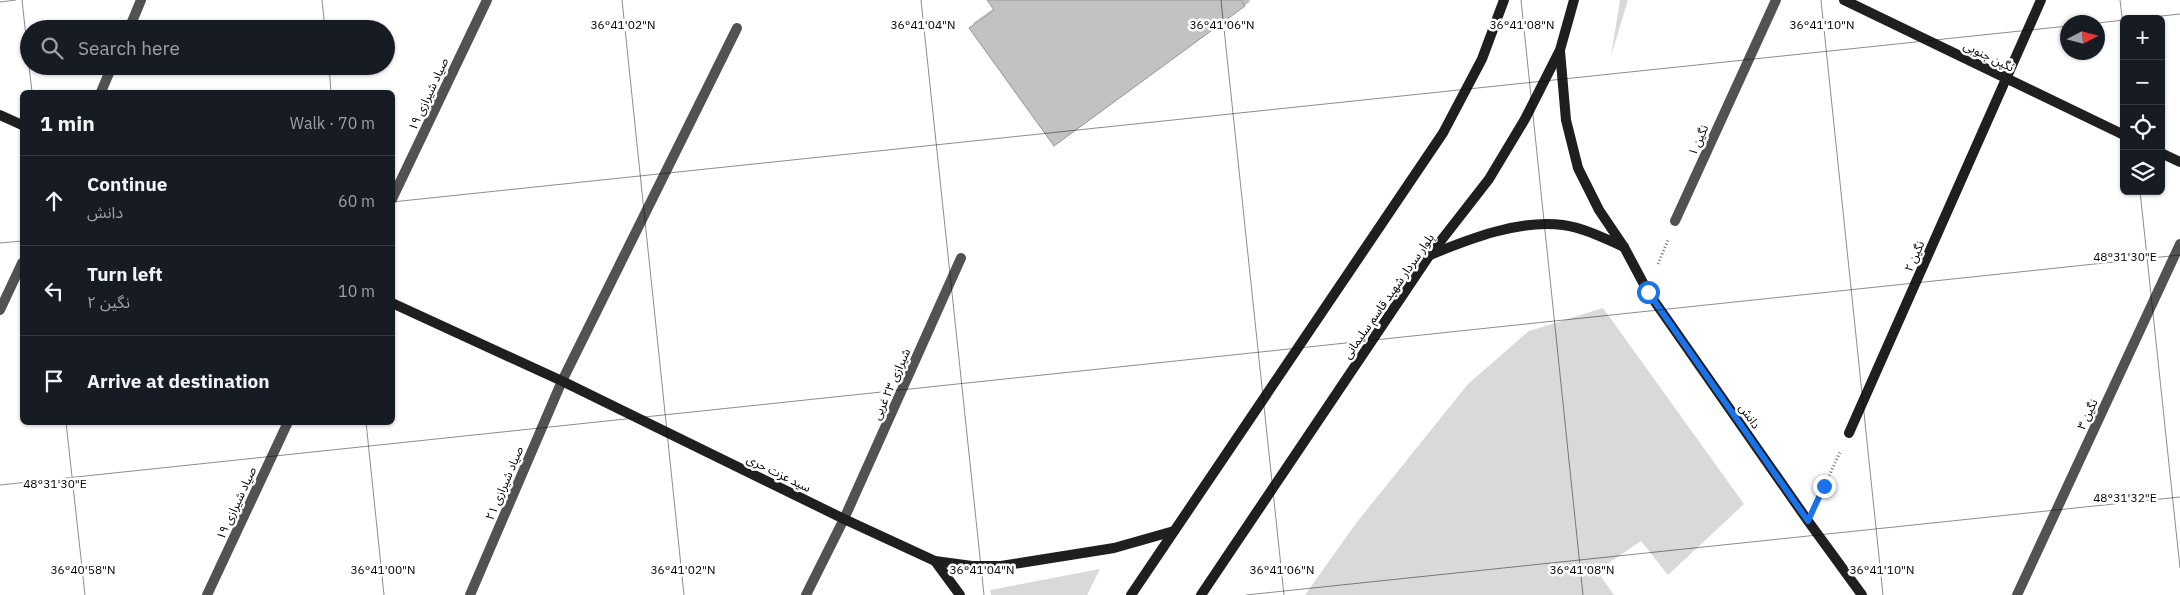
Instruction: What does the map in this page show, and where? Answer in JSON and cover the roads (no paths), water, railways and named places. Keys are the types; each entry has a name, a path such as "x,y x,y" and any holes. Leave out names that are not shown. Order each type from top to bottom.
{"street":[{"path":"133,20 141,0"},
{"name":"صیاد شیرازی ۱۹","path":"395,192 487,0"},
{"path":"1131,595 1443,133 1482,59 1504,0"},
{"name":"بلوار سردار شهید قاسم سلیمانی","path":"1201,595 1429,256 1489,179 1526,120 1560,50 1574,0"},
{"name":"نگین ۱","path":"1675,221 1776,0"},
{"name":"نگین جنوبی","path":"1844,0 2120,133"},
{"name":"نگین ۲","path":"1849,433 2041,0"},
{"name":"صیاد شیرازی ۲۱","path":"470,595 562,381 737,28"},
{"name":"دانش","path":"1560,50 1566,120 1578,168 1599,210 1624,247 1648,292 1862,595"},
{"path":"102,90 108,75"},
{"path":"0,115 20,124"},
{"path":"2165,155 2180,162"},
{"path":"1429,256 1472,238 1528,226 1562,225 1593,233 1624,247"},
{"name":"نگین ۳","path":"2017,595 2180,244"},
{"name":"شیرازی ۲۳ غربی","path":"806,595 844,519 961,258"},
{"path":"0,310 20,266"},
{"name":"سید عزت حری","path":"395,303 562,381 844,519 935,561 972,566 1000,566 1114,548 1174,531"},
{"name":"صیاد شیرازی ۱۹","path":"207,595 287,425"},
{"path":"935,561 960,595"}]}
